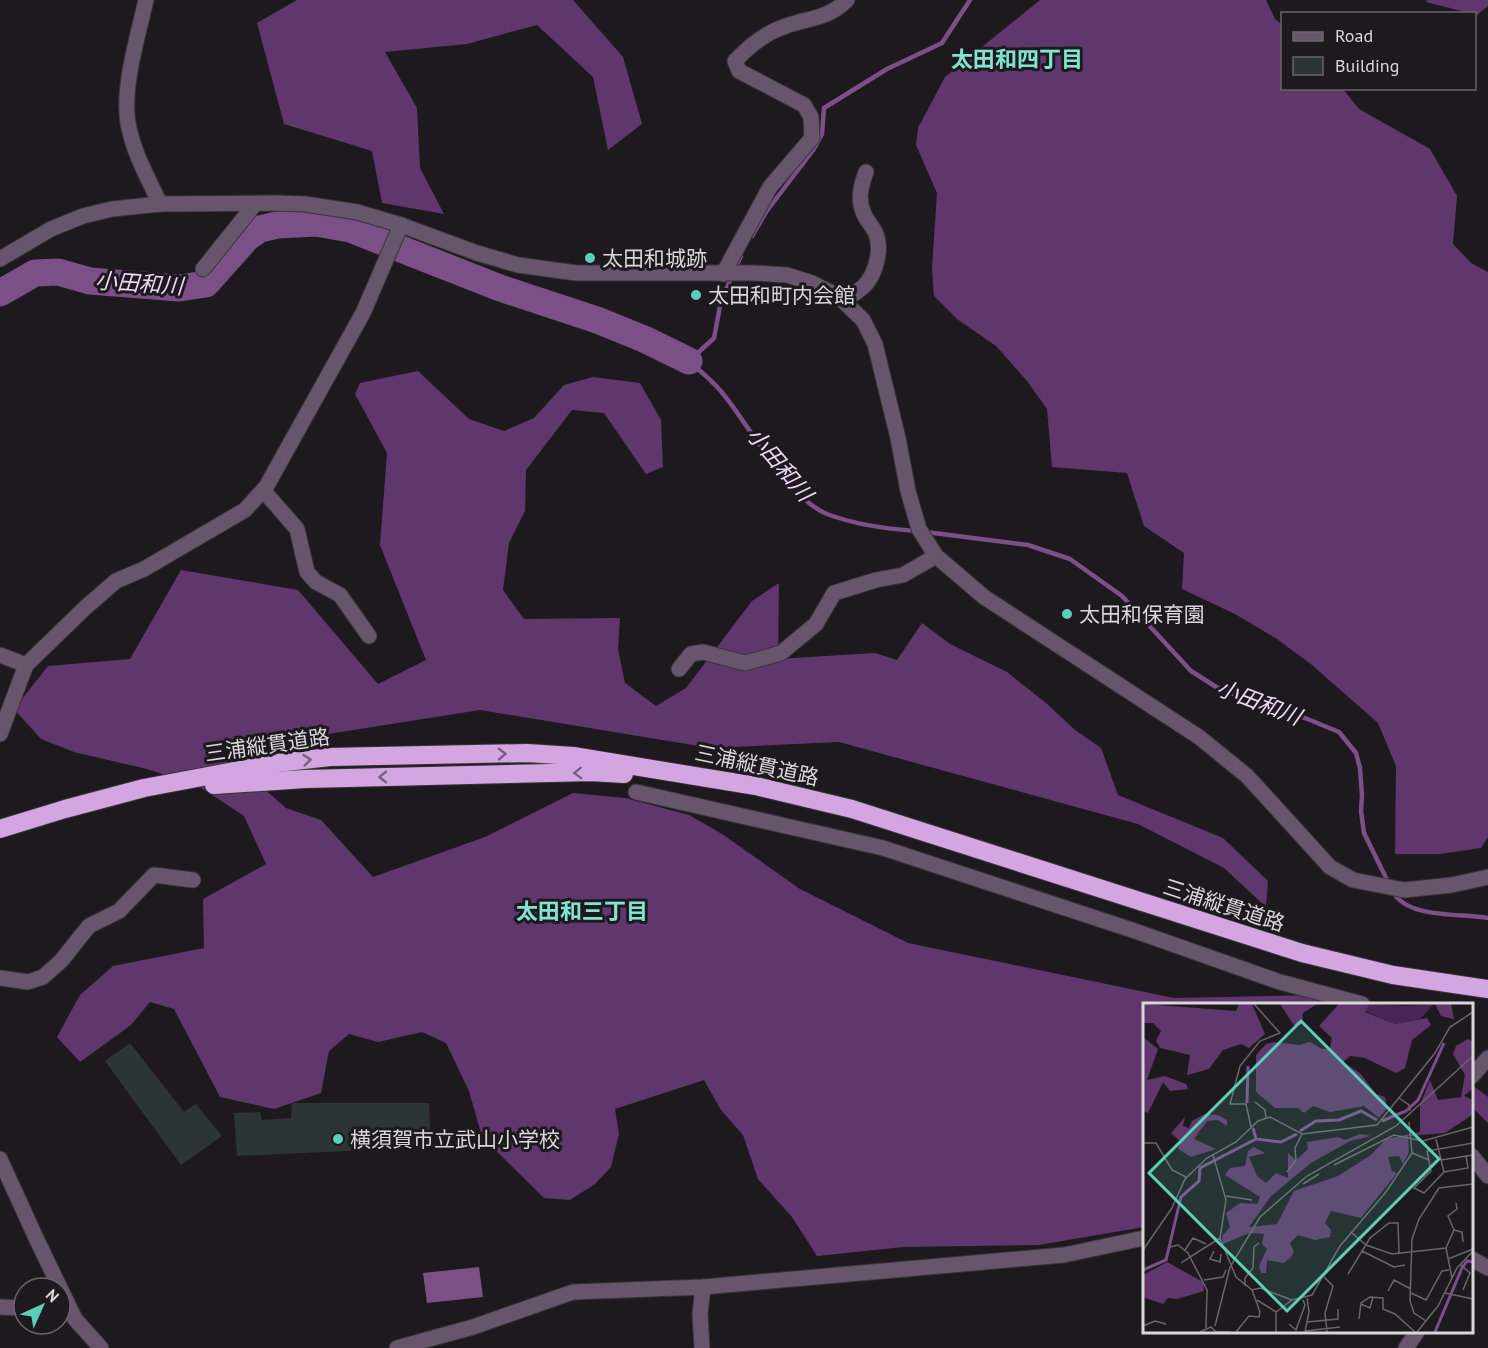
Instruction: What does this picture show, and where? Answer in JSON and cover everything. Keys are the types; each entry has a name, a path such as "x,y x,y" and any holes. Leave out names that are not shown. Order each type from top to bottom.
{"highway":[{"name":"三浦縦貫道路","path":"0,839 66,813 144,788 277,763 330,757 527,753 573,756 756,786 833,804 1302,953 1393,975 1488,988"},
{"name":"三浦縦貫道路","path":"0,829 144,796 205,786 261,781 591,772 633,775 753,794 849,817 1299,961 1402,986 1488,997"}],"street":[{"path":"146,0 126,98 128,123 135,150 160,204"},
{"path":"723,274 770,187 812,138 811,117 804,105 739,71 735,61 759,40 785,26 826,16 847,0"},
{"path":"843,301 865,285 879,250 876,234 864,213 860,199 860,188 866,172"},
{"path":"0,259 51,229 82,216 112,209 160,204 305,204 357,212 477,253 537,268 576,273 787,275 812,282 838,296 863,320 875,344 898,438 908,491 919,529 936,556 984,597 1199,737 1247,776 1330,867 1353,880 1404,890 1452,885 1488,877"},
{"path":"203,269 255,204"},
{"path":"0,734 26,665 116,581 144,569 245,510 263,489 363,313 400,225"},
{"path":"263,489 297,529 307,572 316,582 340,596 369,636"},
{"path":"679,669 691,654 703,652 745,663 781,653 816,624 834,593 876,580 903,575 936,556"},
{"path":"0,655 26,665"},
{"path":"636,792 883,848 1135,931 1280,982 1355,1003"},
{"path":"0,978 28,982 43,977 61,961 89,926 100,918 119,911 154,874 193,880"},
{"path":"1473,1075 1488,1058"},
{"path":"1473,1157 1488,1176"},
{"path":"0,1159 75,1319 101,1348"},
{"path":"397,1348 473,1327 573,1292 703,1287 1064,1255 1143,1238"},
{"path":"1473,1259 1488,1268"},
{"path":"702,1348 700,1314 703,1287"},
{"path":"1407,1348 1416,1333"}],"shaded area":[{"path":"297,0 573,0 623,57 642,124 608,150 593,77 537,25 467,44 385,52 417,108 420,168 444,214 382,203 372,151 284,124 257,23"},
{"path":"1040,0 1266,0 1275,19 1281,24 1281,90 1344,90 1359,109 1430,149 1457,196 1453,244 1471,263 1488,272 1488,837 1481,848 1440,854 1395,854 1396,766 1378,723 1312,665 1277,639 1235,614 1182,589 1184,553 1144,526 1127,473 1052,467 1047,409 1027,381 996,346 957,319 934,296 932,269 937,193 916,145 918,128 945,77"},
{"path":"1427,0 1488,0 1488,6 1477,15 1476,12 1465,12 1426,2"},
{"path":"418,371 469,419 504,431 534,418 564,385 593,377 640,383 661,420 663,467 646,474 604,413 572,410 526,470 525,511 509,543 503,590 524,619 620,618 618,649 625,683 656,706 686,688 752,601 779,583 778,659 875,653 897,660 922,623 950,644 1007,672 1075,730 1101,748 1118,795 1223,838 1268,881 1266,907 1224,868 1138,824 839,742 711,748 480,710 220,751 286,808 321,820 373,877 485,837 573,793 625,798 689,815 722,834 800,889 908,943 1174,998 1315,995 1345,1003 1143,1003 1143,1227 1039,1245 903,1247 817,1256 792,1217 758,1179 743,1135 721,1110 704,1080 615,1109 619,1134 611,1167 595,1184 570,1200 544,1198 482,1137 469,1091 446,1043 422,1032 378,1042 349,1034 329,1051 321,1093 274,1109 220,1097 174,1009 150,1002 131,1025 80,1062 57,1037 80,995 113,966 204,948 203,899 266,864 244,816 197,785 147,769 74,752 41,739 14,709 48,666 130,659 181,570 298,590 378,684 426,660 380,545 387,453 355,394 360,383"},
{"path":"1473,1086 1488,1097 1488,1123 1473,1108"},
{"path":"479,1267 483,1297 427,1303 423,1273"}],"building":[{"path":"130,1043 184,1112 196,1104 222,1136 181,1165 105,1061"},
{"path":"292,1103 429,1103 431,1147 237,1156 234,1113 260,1112 262,1120 291,1118"}],"waterway":[{"path":"752,236 766,212 814,149 822,134 824,108 887,69 942,43 970,0"},
{"name":"小田和川","path":"0,293 35,273 58,272 90,281 179,288 206,284 247,238 260,229 277,225 316,223 350,229 500,288 597,320 689,361"},
{"name":"小田和川","path":"741,256 721,301 714,338 689,361 719,389 782,476 811,505 827,514 860,524 917,531"},
{"name":"小田和川","path":"926,532 1028,545 1070,559 1122,596 1191,671 1221,690 1339,732 1356,753 1360,768 1364,833 1389,884"},
{"name":"小田和川","path":"1393,892 1400,901 1423,911 1488,918"}],"place":[{"name":"太田和城跡","path":"590,258"},
{"name":"太田和町内会館","path":"696,295"},
{"name":"太田和保育園","path":"1067,614"},
{"name":"横須賀市立武山小学校","path":"338,1139"}],"district":[{"name":"太田和四丁目","path":"1017,59"},
{"name":"太田和三丁目","path":"582,911"}]}
